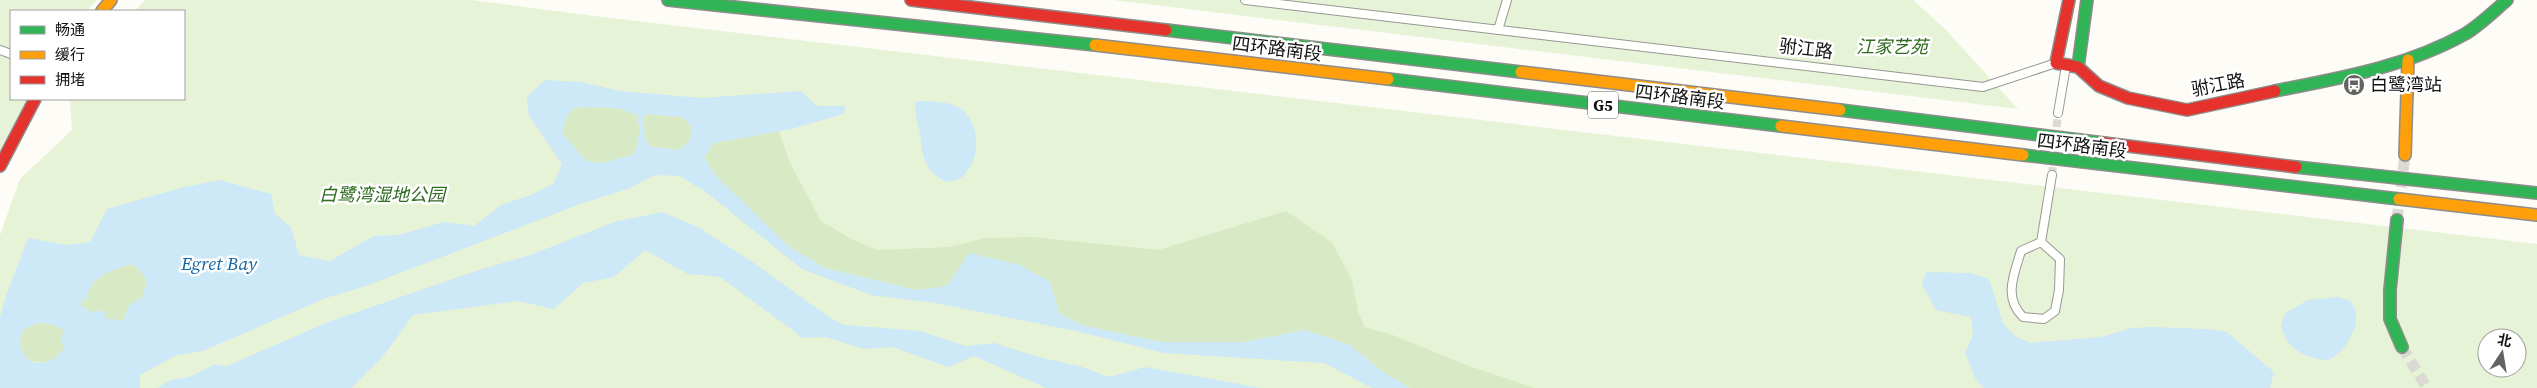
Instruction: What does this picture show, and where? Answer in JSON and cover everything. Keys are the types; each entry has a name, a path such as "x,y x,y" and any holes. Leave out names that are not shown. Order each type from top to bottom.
{"main road":[{"path":"103,10 111,0"},
{"name":"四环路南段","path":"668,0 1117,47 2124,169 2537,216"},
{"name":"四环路南段","path":"912,0 2537,193"},
{"path":"2061,64 2069,0"},
{"path":"2078,67 2087,0"},
{"name":"驸江路","path":"2061,64 2078,67 2099,86 2128,98 2188,110 2357,74 2408,60 2466,33 2507,0"},
{"path":"2405,155 2408,60"},
{"path":"0,166 34,100"},
{"path":"2418,180 2537,188"},
{"path":"2416,202 2537,224"},
{"path":"2397,220 2390,290 2390,319 2402,347"}],"street":[{"name":"驸江路","path":"1245,0 1983,87 2061,64"},
{"path":"1498,30 1507,0"},
{"path":"2058,113 2061,64"},
{"path":"2040,242 2052,175"},
{"path":"2040,242 2060,259 2059,290 2055,311 2044,318 2023,317 2014,308 2011,287 2021,251 2040,242"}],"green space":[{"path":"0,0 97,0 88,10 10,10 10,100 26,100 0,150"},
{"name":"白鹭湾湿地公园","path":"145,0 472,0 594,16 2537,244 2537,388 0,388 0,235 20,179 72,130 70,100 185,100 185,10 136,10"},
{"name":"江家艺苑","path":"1113,0 1913,0 1945,29 2018,109"},
{"path":"574,108 617,108 637,115 640,130 635,154 603,163 586,161 562,133 566,118"},
{"path":"647,114 682,117 692,126 690,140 680,150 651,147 645,139 643,116"},
{"path":"779,131 790,163 821,221 853,240 877,250 948,247 986,238 1033,237 1158,250 1286,211 1332,242 1352,280 1358,312 1365,327 1393,335 1469,366 1535,388 1410,388 1383,372 1350,345 1305,330 1244,342 1161,342 1080,325 1059,313 1050,282 947,286 916,290 825,268 790,247 716,176 704,157 714,143"},
{"path":"130,264 138,268 147,280 142,298 130,304 123,321 105,318 105,311 100,310 95,313 81,306 81,301 87,297 89,290 98,279 109,272"},
{"path":"37,323 52,324 64,330 64,348 59,357 50,361 39,362 29,360 23,352 19,342 23,330"}],"water":[{"name":"Egret Bay","path":"545,80 581,82 620,91 701,98 801,91 817,106 845,106 844,114 791,129 714,143 704,157 716,176 790,247 825,268 916,290 947,286 969,253 1020,265 1050,282 1059,313 1081,325 1161,342 1244,342 1305,330 1350,345 1383,372 1410,388 1372,388 1324,363 1164,353 1076,331 935,303 871,295 802,269 707,193 680,176 655,175 628,189 583,203 366,286 326,298 203,351 177,355 140,375 140,388 0,388 0,317 28,238 68,245 90,242 107,209 184,187 220,180 271,194 275,214 291,227 299,255 330,261 374,236 398,235 444,222 474,226 503,204 531,195 554,183 562,164 529,116 527,97","holes":["574,108 617,108 637,115 640,130 635,154 603,163 586,161 562,133 566,118","647,114 682,117 692,126 690,140 680,150 651,147 645,139 643,116","130,264 138,268 147,280 142,298 130,304 123,321 106,318 105,312 100,310 95,313 81,306 81,301 87,298 93,284 109,272","37,323 52,324 64,330 61,340 64,347 57,356 47,362 41,363 30,360 24,354 19,342 23,330"]},
{"path":"916,101 942,102 961,108 970,119 976,136 975,154 972,163 962,177 947,182 939,178 928,167 923,153 916,116"},
{"path":"662,212 698,227 754,263 829,317 844,325 920,331 966,346 994,343 1035,356 1082,367 1109,377 1145,367 1261,388 1046,388 974,356 948,367 893,347 864,349 825,337 803,338 720,277 688,274 645,250 614,277 583,283 554,309 517,301 413,315 384,355 351,388 157,388 170,380 189,377 215,364 227,366 328,322 479,270 533,254 614,222"},
{"path":"1927,272 1971,273 1989,279 2003,323 2015,336 2030,343 2101,337 2132,328 2206,329 2227,332 2274,372 2270,388 1984,388 1975,378 1965,353 1973,335 1971,317 1936,310 1921,283"},
{"path":"2337,297 2348,300 2354,307 2356,315 2353,333 2342,350 2328,360 2312,358 2292,347 2287,341 2281,326 2285,313 2308,300"}],"tunnel":[{"path":"2052,175 2058,113"},
{"path":"2397,220 2405,155"},
{"path":"2402,347 2427,388"}],"traffic: fast":[{"path":"668,0 1095,45"},
{"path":"2078,67 2087,0"},
{"path":"2275,91 2372,70 2420,55 2465,34 2507,0"},
{"path":"1166,30 1521,72"},
{"path":"1388,79 1781,126"},
{"path":"1840,110 2104,143"},
{"path":"2023,155 2399,199"},
{"path":"2296,167 2537,193"},
{"path":"2397,220 2390,290 2390,319 2402,347"}],"traffic: slow":[{"path":"103,10 111,0"},
{"path":"1095,45 1388,79"},
{"path":"2405,155 2408,60"},
{"path":"1521,72 1840,110"},
{"path":"1781,126 2023,155"},
{"path":"2399,199 2537,215"}],"traffic: jam":[{"path":"911,0 1166,30"},
{"path":"2069,0 2056,63 2078,67 2099,86 2128,98 2187,110 2275,91"},
{"path":"0,166 34,100"},
{"path":"2104,143 2296,167"}],"place":[{"name":"白鹭湾站","path":"2354,85"}]}
